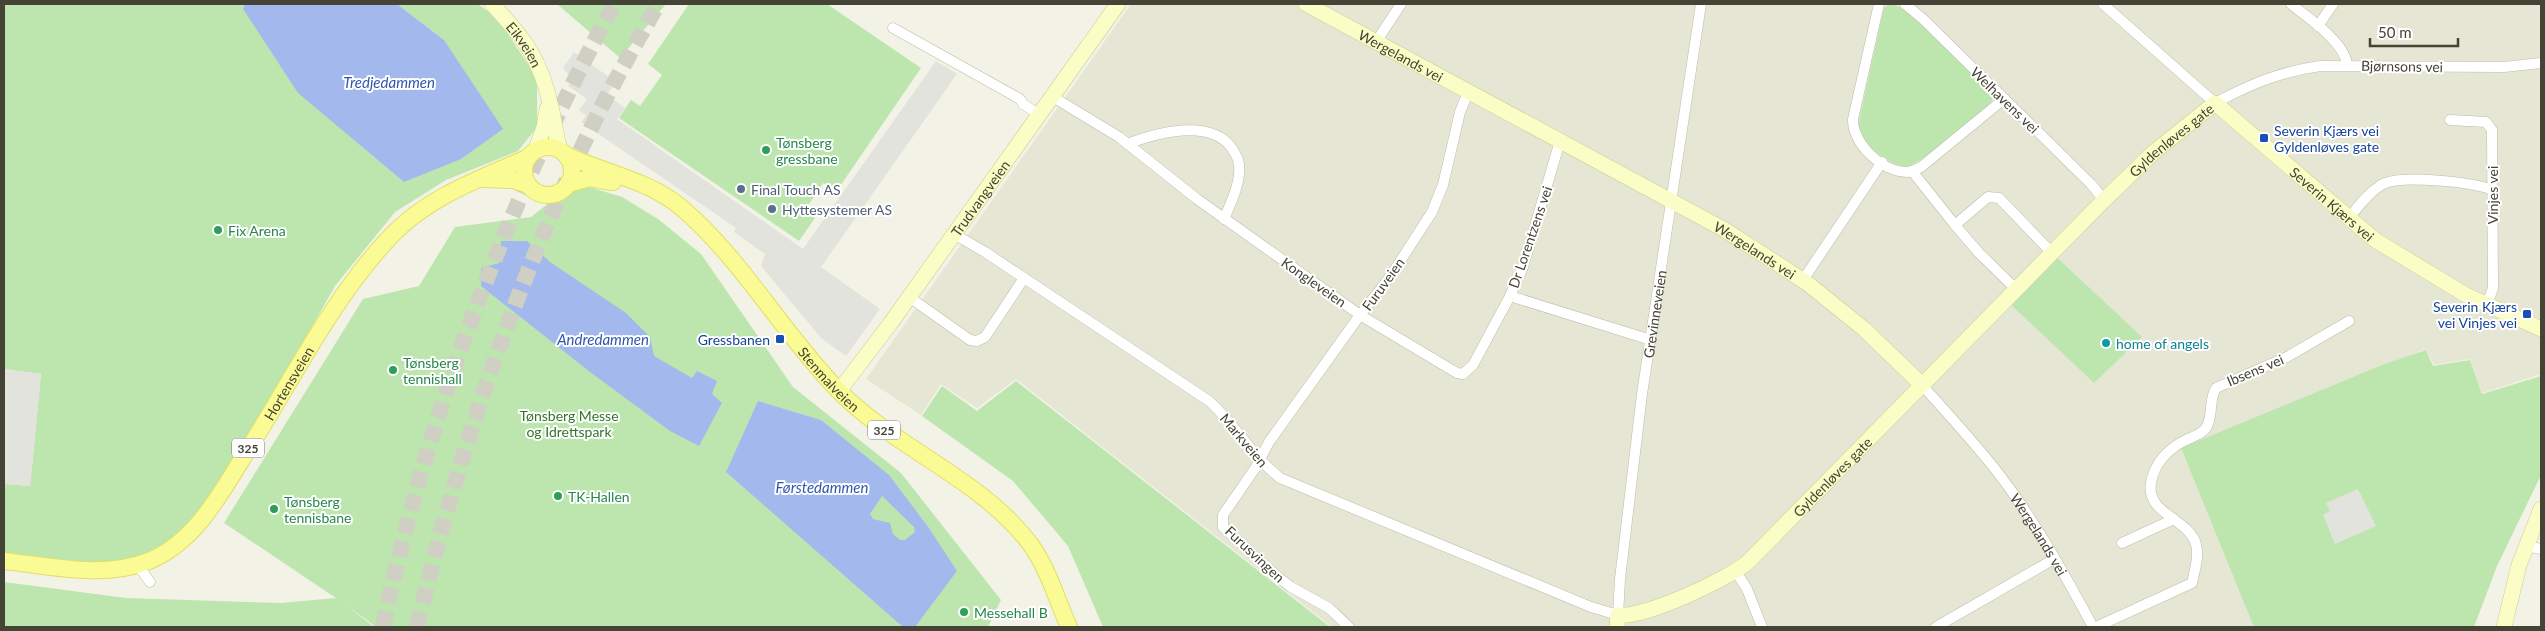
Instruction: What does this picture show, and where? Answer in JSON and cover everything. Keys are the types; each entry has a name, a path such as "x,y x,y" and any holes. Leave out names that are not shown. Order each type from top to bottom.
{"main road":[{"name":"Eikveien","path":"492,4 529,46 544,78 546,93 563,152"},
{"name":"Trudvangveien","path":"839,391 909,297 1118,4"},
{"name":"Wergelands vei","path":"1306,4 1469,90 1725,230 1803,280 1864,329 1922,385"},
{"name":"Eikveien","path":"531,154 544,127 546,93"},
{"name":"Gyldenløves gate","path":"1617,621 1636,615 1736,572 2104,200 2154,152 2215,103"},
{"name":"Severin Kjærs vei","path":"2215,103 2348,219 2399,256 2487,305 2541,329"},
{"name":"Stenmalveien","path":"531,154 545,146 563,152 637,182 666,197 683,209 734,260 802,350 839,391 875,423 979,493 1010,521 1032,546 1069,627"},
{"path":"563,152 572,169 568,184"},
{"path":"528,185 523,171 531,154"},
{"name":"Hortensveien","path":"4,560 84,570 119,569 138,564 166,552 189,534 214,503 332,313 373,256 399,228 420,211 452,191 531,154"},
{"name":"Stenmalveien","path":"528,185 533,190 548,195 563,190 568,184 588,178 610,181 650,198 697,225"},
{"name":"Hortensveien","path":"479,179 513,180 528,185"},
{"path":"2504,627 2514,582 2541,510"}],"street":[{"path":"1376,42 1400,4"},
{"name":"Grevinneveien","path":"1617,621 1628,503 1701,4"},
{"path":"1880,4 1852,127 1862,148 1892,169 1912,171 1922,167 2004,99"},
{"name":"Welhavens vei","path":"1904,4 1923,19 2091,184 2104,200"},
{"name":"Severin Kjærs vei","path":"2103,4 2215,103"},
{"name":"Bjørnsons vei","path":"2291,4 2318,26 2342,51 2347,65 2495,67 2541,64"},
{"path":"2318,26 2333,4"},
{"path":"893,28 1020,99 1023,104 1040,115"},
{"name":"Gyldenløves gate","path":"2215,103 2256,82 2293,70 2347,65"},
{"name":"Furuveien","path":"1260,459 1269,442 1360,315 1390,277 1432,212 1442,185 1460,112 1469,90"},
{"name":"Kongleveien","path":"1053,97 1127,144 1224,219 1360,315 1457,373"},
{"name":"Vinjes vei","path":"2450,120 2480,121 2490,125 2492,130 2493,288 2487,305"},
{"path":"1127,144 1198,129 1215,133 1226,141 1236,155 1239,169 1236,188 1224,219"},
{"name":"Dr Lorentzens vei","path":"1457,373 1464,374 1469,371 1510,296 1534,236 1560,141"},
{"path":"1803,280 1882,162"},
{"path":"1912,171 1979,253 2016,290"},
{"path":"2348,219 2366,197 2387,183 2463,182 2492,190"},
{"path":"1955,225 1988,197 1999,198 2052,253"},
{"name":"Markveien","path":"954,234 1024,278 1209,401 1225,415 1260,459 1280,478 1591,607 1617,621"},
{"path":"909,297 970,340 977,341 985,337 1024,278"},
{"path":"1510,296 1651,340"},
{"name":"Ibsens vei","path":"2094,627 2192,583 2197,558 2195,542 2185,527 2154,502 2150,490 2152,478 2166,453 2205,429 2210,418 2212,396 2216,388 2287,357 2350,321"},
{"name":"Wergelands vei","path":"1922,385 1995,469 2054,558 2094,627"},
{"name":"Furusvingen","path":"1260,459 1223,516 1223,527 1278,578 1291,588 1329,608 1349,627"},
{"path":"2122,543 2174,519"},
{"path":"2526,546 2541,549"},
{"path":"1936,627 2054,558"},
{"path":"138,564 150,582"},
{"path":"1736,572 1747,589 1762,627"}],"shaded area":[{"path":"1131,4 2541,4 2541,374 2482,393 2470,359 2434,365 2426,349 2181,449 2238,581 2255,627 1332,627 1016,379 977,408 941,384 921,415 866,379"},
{"path":"574,52 616,82 607,95 625,108 617,119 803,249 936,61 957,74 821,267 880,309 846,356 822,339 761,266 765,254 734,232 736,228 581,122 586,116 579,110 587,99 568,86 573,79 563,68"},
{"path":"4,369 41,374 30,486 4,484"},
{"path":"2358,489 2376,526 2335,544 2323,515 2330,511 2326,503"}],"green space":[{"path":"4,4 244,4 243,9 444,40 397,4 478,4 498,19 537,78 537,127 518,151 446,180 395,212 335,286 243,448 192,527 150,555 93,565 4,553 4,484 30,486 41,374 4,369"},
{"path":"557,4 666,4 620,58"},
{"name":"Tønsberg gressbane","path":"689,4 827,4 921,68 836,192 823,183 805,210 815,218 799,241 619,118 631,100 640,106 662,75 648,64"},
{"path":"1890,4 1899,7 1926,27 1993,95 1992,100 1985,109 1963,128 1922,159 1905,167 1889,161 1869,146 1863,139 1858,126 1884,8"},
{"name":"Tønsberg Messe og Idrettspark","path":"586,186 622,197 658,219 701,254 793,387 901,473 1001,600 988,627 376,627 345,604 374,627 4,627 4,582 126,598 281,603 336,598 224,523 363,299 419,286 455,227 531,217 559,195"},
{"path":"2052,253 2142,337 2094,383 2006,300"},
{"path":"2426,350 2433,366 2470,360 2482,394 2541,376 2541,475 2497,566 2474,627 2254,627 2181,448 2382,365"},
{"path":"1016,381 1330,627 1103,627 1068,546 1013,481 922,416 942,386 977,411"}],"water":[{"name":"Tredjedammen","path":"244,4 397,4 444,40 503,129 461,159 404,182 298,93 243,9"},
{"name":"Andredammen","path":"501,241 527,241 550,262 626,313 650,337 654,356 692,378 697,371 717,381 712,394 722,403 699,446 670,431 590,372 481,286 481,268 499,263"},
{"name":"Førstedammen","path":"758,401 821,420 889,475 929,528 957,571 915,627 903,627 726,472","holes":["882,496 914,527 915,532 905,540 900,540 893,534 890,523 873,519 870,514"]}],"tunnel":[{"path":"383,627 423,466 448,386 476,307 540,153 614,4"},
{"path":"417,627 451,497 471,432 515,305 566,181 595,120 658,4"}],"place":[{"name":"Severin Kjærs vei Gyldenløves gate","path":"2264,138"},
{"name":"Tønsberg gressbane","path":"766,150"},
{"name":"Final Touch AS","path":"741,189"},
{"name":"Hyttesystemer AS","path":"772,209"},
{"name":"Fix Arena","path":"218,230"},
{"name":"Severin Kjærs vei Vinjes vei","path":"2527,314"},
{"name":"Gressbanen","path":"780,339"},
{"name":"home of angels","path":"2106,343"},
{"name":"Tønsberg tennishall","path":"393,370"},
{"name":"TK-Hallen","path":"558,496"},
{"name":"Tønsberg tennisbane","path":"274,509"},
{"name":"Messehall B","path":"964,612"}]}
